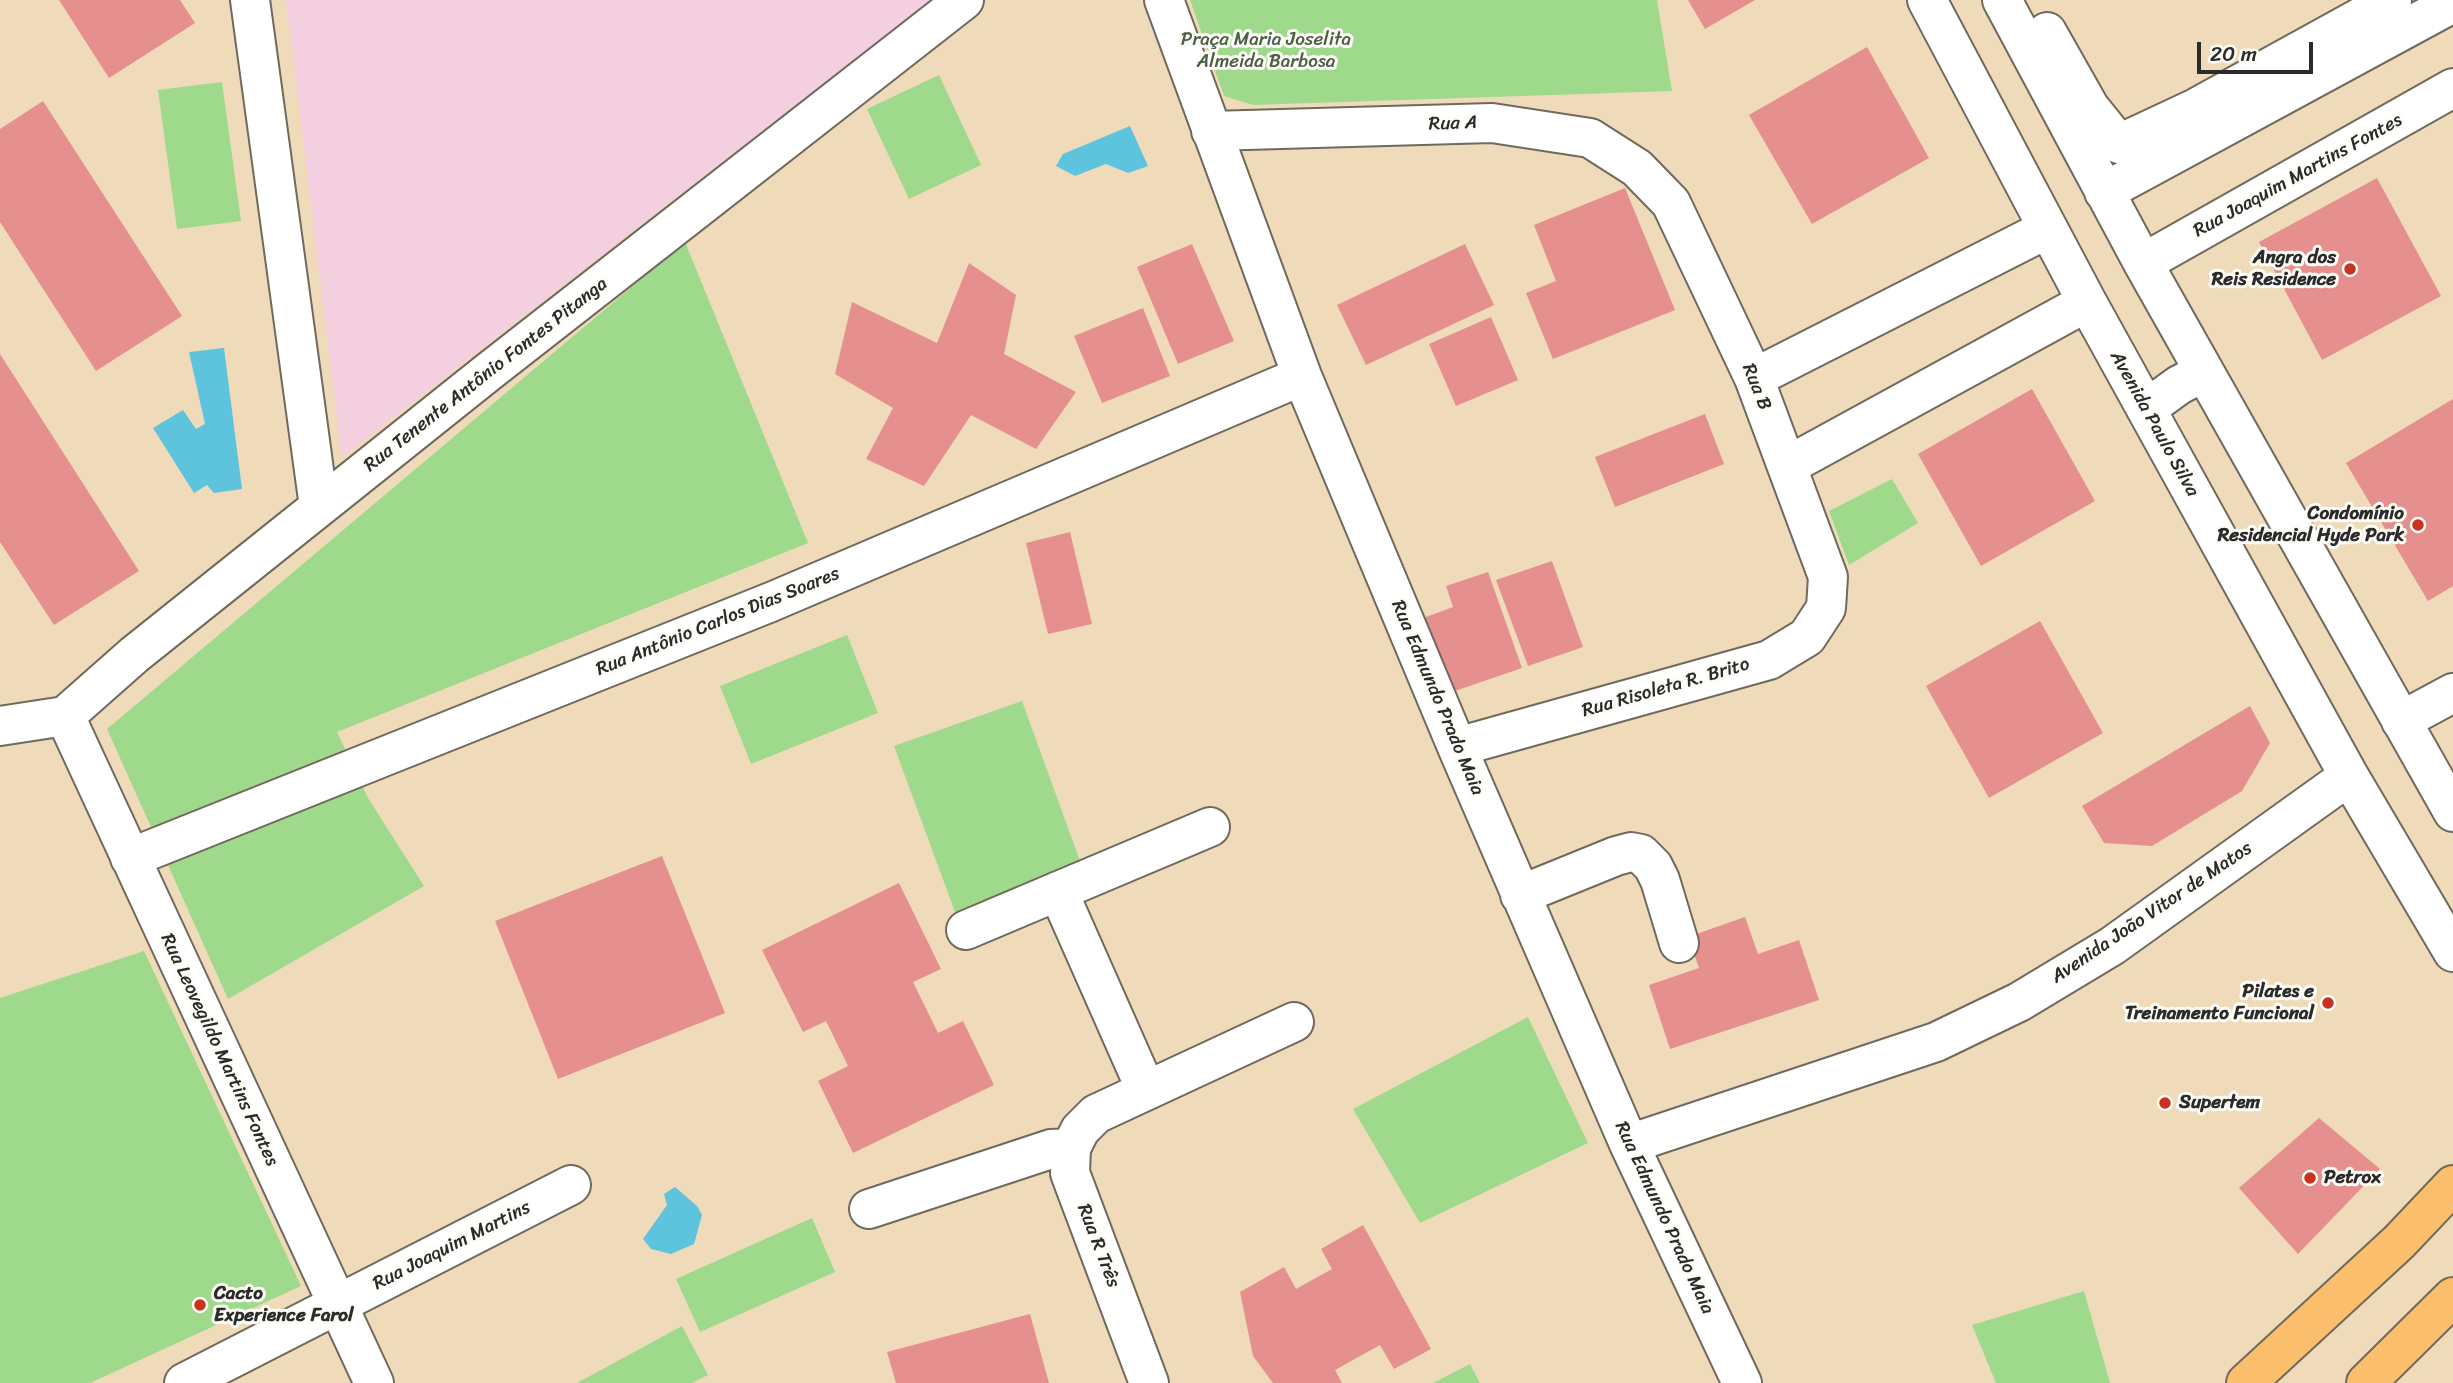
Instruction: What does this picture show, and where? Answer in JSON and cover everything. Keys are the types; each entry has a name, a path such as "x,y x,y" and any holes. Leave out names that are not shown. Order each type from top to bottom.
{"main road":[{"path":"2246,1383 2399,1242 2453,1185"},
{"path":"2366,1383 2453,1297"}],"street":[{"path":"250,0 319,507"},
{"name":"Rua Tenente Antônio Fontes Pitanga","path":"65,716 134,655 319,507 964,0"},
{"name":"Rua Edmundo Prado Maia","path":"1164,0 1301,376 1520,895 1629,1144 1742,1383"},
{"name":"Avenida Paulo Silva","path":"1927,0 2047,229 2349,776 2451,942"},
{"path":"2002,0 2143,263 2453,812"},
{"path":"2029,0 2090,108 2119,144 2196,108 2392,0"},
{"path":"2104,192 2453,4"},
{"name":"Rua Joaquim Martins Fontes","path":"2143,263 2453,88"},
{"name":"Rua A","path":"1211,131 1504,125 1590,138 1637,168 1671,203"},
{"name":"Rua B","path":"1671,203 1754,378 1828,577"},
{"path":"1754,378 2047,229"},
{"path":"1787,466 2087,302"},
{"path":"2146,409 2179,385 2204,372"},
{"name":"Rua Antônio Carlos Dias Soares","path":"130,858 771,602 1301,376"},
{"name":"Rua Risoleta R. Brito","path":"1457,747 1769,660 1807,637 1826,608 1828,577"},
{"path":"2401,721 2453,692"},
{"path":"0,726 65,716"},
{"name":"Rua Leovegildo Martins Fontes","path":"65,716 374,1383"},
{"name":"Avenida João Vitor de Matos","path":"1629,1144 1936,1042 2019,1002 2112,946 2349,776"},
{"path":"966,930 1210,827"},
{"path":"1520,895 1616,856 1631,852 1641,854 1653,866 1660,880 1678,943"},
{"path":"1058,891 1146,1090"},
{"path":"869,1209 1051,1149 1070,1147 1080,1130 1096,1114 1294,1021"},
{"name":"Rua R Três","path":"1070,1147 1070,1173 1149,1383"},
{"name":"Rua Joaquim Martins","path":"184,1383 571,1185"}],"shaded area":[{"path":"286,0 931,0 342,457"}],"green space":[{"name":"Praça Maria Joselita Almeida Barbosa","path":"1190,0 1657,0 1672,91 1253,105 1224,96"},
{"path":"939,75 981,165 909,199 867,109"},
{"path":"222,82 241,221 177,229 158,90"},
{"path":"685,242 808,543 337,732 368,798 424,886 228,999 107,729"},
{"path":"1892,479 1918,523 1849,565 1829,511"},
{"path":"847,635 878,713 751,764 720,686"},
{"path":"1022,701 1080,861 955,912 894,746"},
{"path":"144,951 301,1286 90,1383 0,1383 0,998"},
{"path":"1528,1017 1588,1143 1420,1223 1353,1109"},
{"path":"812,1218 835,1272 700,1332 676,1279"},
{"path":"2084,1291 2110,1383 1996,1383 1972,1325"},
{"path":"682,1326 708,1375 692,1383 577,1383"},
{"path":"1470,1364 1480,1383 1433,1383"}],"water":[{"path":"1130,126 1148,166 1128,173 1106,164 1075,176 1056,166 1063,154"},
{"path":"224,348 242,489 214,493 207,485 194,493 153,428 183,410 196,429 205,424 189,352"},
{"path":"675,1187 697,1206 702,1215 694,1244 671,1254 651,1249 643,1239 667,1205 664,1194"}],"building":[{"path":"59,0 180,0 195,23 109,78"},
{"path":"1688,0 1755,0 1705,29"},
{"path":"1867,47 1929,158 1812,224 1749,115"},
{"path":"43,101 182,316 96,371 0,222 0,129"},
{"name":"Angra dos Reis Residence","path":"2377,178 2441,296 2322,360 2259,242"},
{"path":"1625,188 1675,310 1553,359 1526,293 1556,281 1534,225"},
{"path":"1192,244 1234,341 1178,364 1137,267"},
{"path":"1465,244 1494,305 1366,365 1337,305"},
{"path":"969,263 1016,295 1004,354 1076,392 1036,449 971,415 924,486 866,459 893,408 835,374 852,302 937,343"},
{"path":"1143,308 1170,376 1102,403 1074,336"},
{"path":"1491,317 1518,380 1456,406 1429,344"},
{"path":"0,354 139,571 54,625 0,542"},
{"path":"2032,389 2095,501 1981,566 1918,454"},
{"name":"Condomínio Residencial Hyde Park","path":"2453,399 2453,586 2428,601 2346,463"},
{"path":"1705,414 1724,464 1615,507 1595,457"},
{"path":"1070,532 1092,624 1048,634 1026,543"},
{"path":"1552,561 1583,647 1528,666 1496,580"},
{"path":"1488,572 1522,668 1449,693 1423,618 1453,607 1446,586"},
{"path":"2040,621 2103,733 1989,798 1926,686"},
{"path":"2250,706 2270,743 2242,791 2152,846 2104,843 2082,806"},
{"path":"662,856 725,1013 558,1079 495,921"},
{"path":"899,883 941,969 913,982 938,1033 963,1021 994,1085 853,1153 818,1081 848,1066 826,1021 803,1032 762,950"},
{"path":"1745,917 1758,954 1799,940 1819,1000 1670,1049 1649,985 1699,968 1688,937"},
{"name":"Petrox","path":"2319,1118 2380,1169 2298,1254 2239,1188"},
{"path":"1363,1225 1431,1349 1394,1369 1380,1345 1335,1370 1342,1383 1273,1383 1253,1356 1240,1292 1284,1267 1296,1289 1332,1269 1321,1249"},
{"path":"1030,1314 1049,1383 896,1383 887,1352"}],"place":[{"name":"Angra dos Reis Residence","path":"2350,269"},
{"name":"Condomínio Residencial Hyde Park","path":"2418,525"},
{"name":"Pilates e Treinamento Funcional","path":"2328,1003"},
{"name":"Supertem","path":"2165,1103"},
{"name":"Petrox","path":"2310,1178"},
{"name":"Cacto Experience Farol","path":"200,1305"}]}
